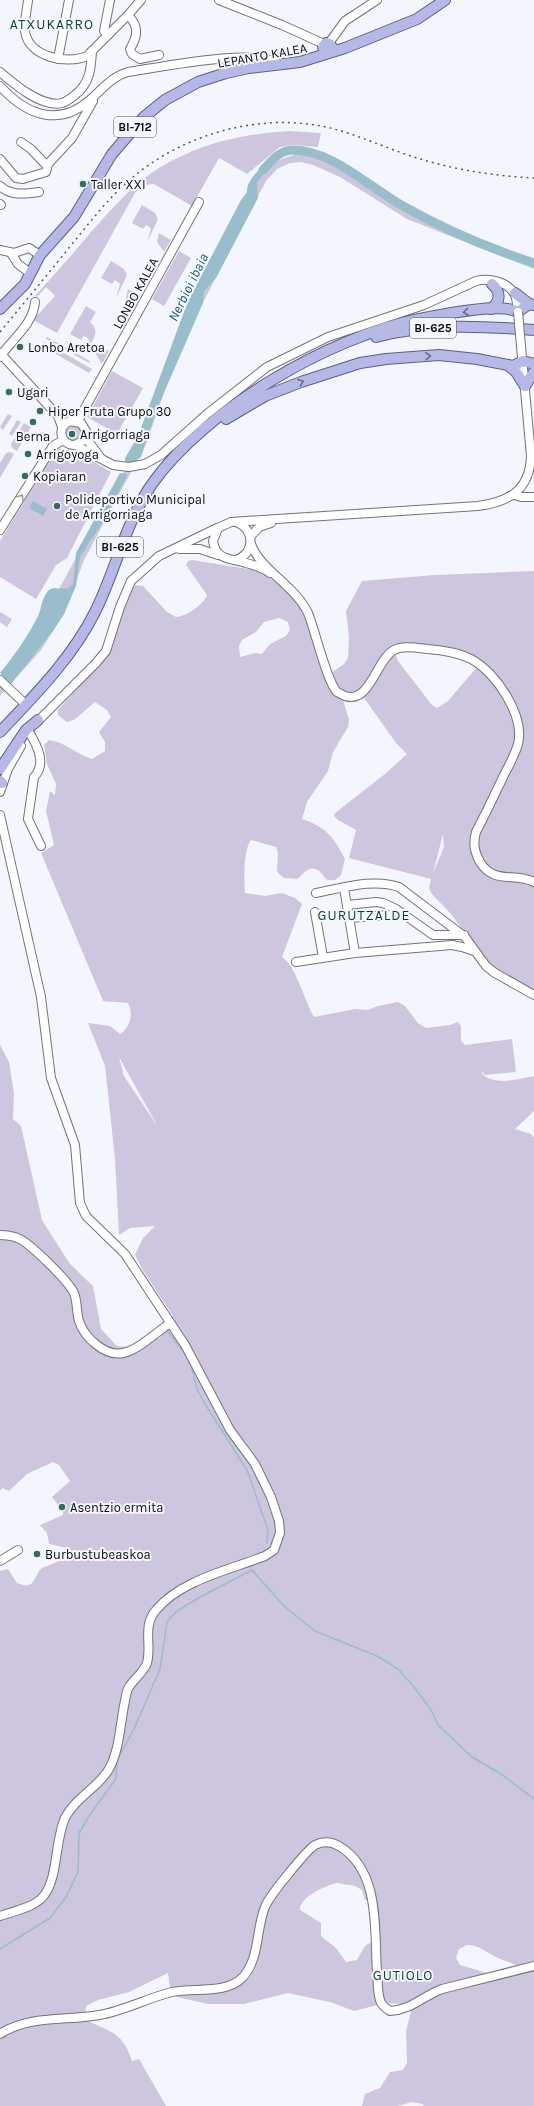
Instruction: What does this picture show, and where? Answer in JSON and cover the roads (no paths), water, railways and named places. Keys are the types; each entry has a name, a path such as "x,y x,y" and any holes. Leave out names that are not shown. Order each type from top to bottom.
{"main road":[{"name":"BI-712","path":"328,48 416,19 446,1"},
{"name":"LEPANTO KALEA","path":"0,309 19,291 40,255 78,212 103,169 125,138 144,117 165,100 198,82 226,73 300,62 328,48"},
{"path":"491,309 499,298 499,292 492,284"},
{"path":"334,349 363,335 410,321 491,309 506,308 518,312 531,305 514,293"},
{"name":"BI-625","path":"0,724 70,652 96,610 120,547 139,507 153,484 184,449 220,417 256,390 293,368 334,349 382,335 424,328 466,326 534,330"},
{"path":"184,449 223,421 265,396 301,382 360,363 386,359 439,356 477,359 517,366 523,361 534,364"},
{"path":"508,365 516,372 525,386 534,372"},
{"path":"0,732 44,685 70,652"},
{"path":"0,769 22,736 38,720"}],"street":[{"path":"28,0 25,32 31,45 41,52 58,59 81,59 92,51 141,0"},
{"path":"58,59 68,0"},
{"path":"108,35 104,31 110,0"},
{"path":"219,0 268,19 328,48 345,21 377,0"},
{"path":"128,15 135,23 137,34 130,48 132,54 140,59 159,55"},
{"path":"0,72 18,88 35,97 51,104 62,103 81,90 87,81 90,71 92,51"},
{"path":"0,86 24,107 46,115 63,114 77,109 116,77 128,72 233,57 256,57 274,60 280,65"},
{"path":"0,159 16,178 24,179 47,169 72,138 97,93"},
{"path":"21,142 31,148 47,169"},
{"path":"38,163 47,169"},
{"path":"0,186 5,190 20,194 39,192"},
{"name":"LONBO KALEA","path":"77,420 199,202"},
{"path":"0,250 14,254 29,248 40,255"},
{"path":"14,254 23,269 30,273"},
{"path":"0,785 29,732 38,720 96,663 106,651 120,607 131,581 159,556 231,522 478,506 501,502 514,495 527,478 531,462 518,312 514,293 507,286 497,280 484,279 424,304 328,337 267,367 207,414 161,455 137,466 122,467 106,462 75,445 68,444 63,440 61,434 62,427 58,416 0,355 30,320 34,312 35,302"},
{"path":"457,290 476,283 492,284 504,290 518,312"},
{"path":"0,302 19,291"},
{"path":"58,416 77,420 85,428 85,437 92,448 106,462"},
{"path":"62,427 77,420"},
{"path":"75,445 81,442 85,437"},
{"path":"0,530 53,446 63,440"},
{"path":"514,495 521,497 534,497"},
{"path":"235,560 246,554 251,540 259,526 287,519"},
{"path":"231,522 243,526 261,562 286,583 307,611 329,676 337,692 346,697 358,696 368,687 385,657 396,649 402,648 428,649 460,655 484,668 496,680 518,720 520,733 518,745 476,832 473,842 476,855 484,869 496,876 528,879 534,882"},
{"path":"218,528 213,542 218,555"},
{"path":"173,550 196,549 218,555 226,559 235,560 267,571 286,583"},
{"path":"0,680 22,701"},
{"path":"29,732 38,750 40,767 39,772 34,777 28,819 41,846"},
{"path":"0,814 41,997 51,1078 75,1145 80,1203 86,1216 125,1254 185,1345 230,1430 255,1464 271,1497 279,1521 280,1533 274,1550 265,1556 184,1586 170,1595 155,1611 150,1619 148,1628 147,1662 128,1688 117,1744 110,1767 100,1782 74,1806 66,1817 45,1894 36,1903 0,1916"},
{"path":"316,893 376,883 400,887 464,936 471,943 474,951 495,973 534,996"},
{"path":"344,888 355,953"},
{"path":"347,906 376,902 389,906 404,914 433,934 464,936"},
{"path":"315,912 323,957"},
{"path":"349,918 404,914"},
{"path":"296,962 355,953 452,946 462,947 474,951"},
{"path":"0,1235 10,1236 25,1242 68,1284 74,1293 82,1328 95,1344 104,1349 122,1353 130,1350 170,1323"},
{"path":"0,1561 18,1550"},
{"path":"0,2034 7,2029 31,2022 99,2015 172,1992 232,1985 243,1977 248,1968 255,1951 265,1907 274,1890 315,1845 326,1842 337,1845 354,1857 364,1874 371,1892 380,1998 381,2004 390,2011 411,2007 429,1994 442,1989 534,1966"}],"water":[{"path":"270,159 272,164 257,182 258,198 216,278 204,291 203,303 156,411 141,457 134,462 125,462 125,458 138,436 188,301 241,200 247,192 249,183 255,174"},
{"path":"120,473 127,474 127,476 101,525 80,557 76,586 64,614 52,632 11,684 0,673 16,653 30,631 48,591 54,588 64,589 73,584 76,553"},
{"path":"33,501 47,509 43,516 29,508"}],"waterway":[{"name":"Nerbioi ibaia","path":"263,170 276,157 288,150 308,152 322,156 350,171 403,206 434,222 484,245 534,263"},
{"path":"167,1331 183,1351 191,1365 197,1389 205,1404 247,1470 268,1530 267,1543"},
{"path":"0,1949 50,1918 66,1897 78,1872 79,1833 91,1813 116,1779 117,1760 134,1729 160,1669 167,1622 177,1611 200,1597 252,1570 284,1606 315,1631 377,1656 398,1669 431,1710 438,1725 472,1757 501,1774 534,1799"}],"railway":[{"path":"0,332 109,200 125,184 152,163 173,150 219,132 243,126 267,123 315,125 352,134 411,156 441,165 487,174 534,178"}],"place":[{"name":"Taller XXI","path":"83,184"},
{"name":"Lonbo Aretoa","path":"20,347"},
{"name":"Ugari","path":"9,392"},
{"name":"Hiper Fruta Grupo 30","path":"40,411"},
{"name":"Berna","path":"33,422"},
{"name":"Arrigorriaga","path":"72,434"},
{"name":"Arrigoyoga","path":"28,454"},
{"name":"Kopiaran","path":"25,476"},
{"name":"Polideportivo Municipal de Arrigorriaga","path":"57,506"},
{"name":"Asentzio ermita","path":"62,1507"},
{"name":"Burbustubeaskoa","path":"37,1554"}],"district":[{"name":"ATXUKARRO","path":"52,24"},
{"name":"GURUTZALDE","path":"364,915"},
{"name":"GUTIOLO","path":"403,1975"}]}
